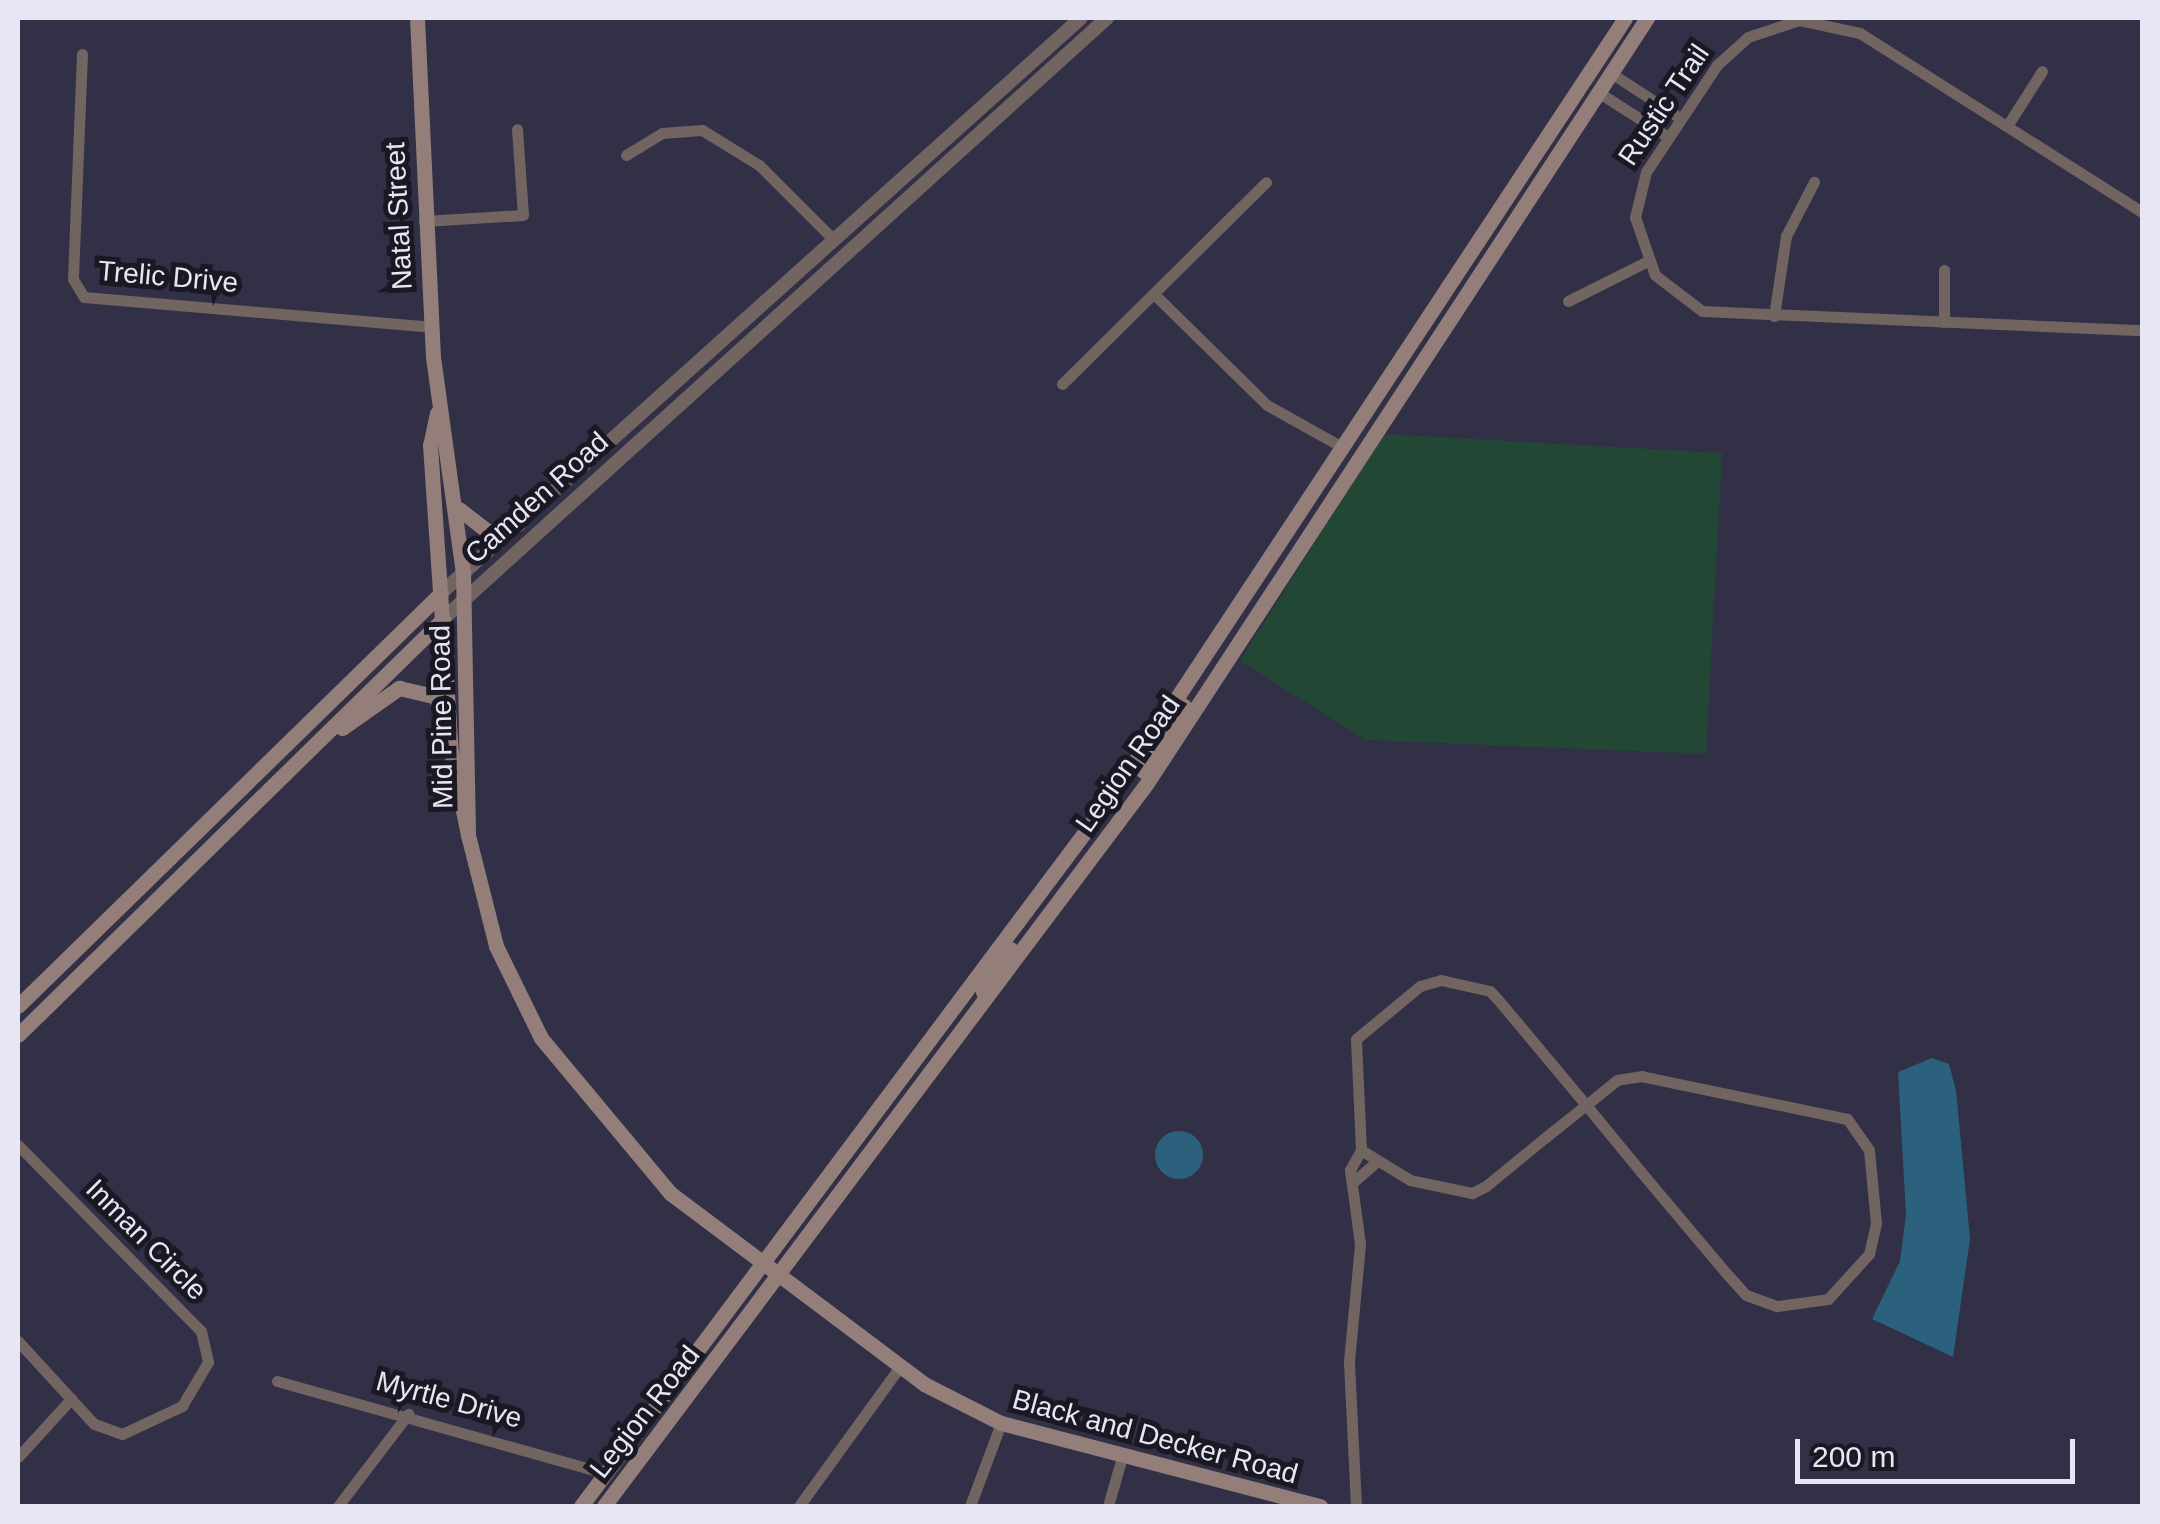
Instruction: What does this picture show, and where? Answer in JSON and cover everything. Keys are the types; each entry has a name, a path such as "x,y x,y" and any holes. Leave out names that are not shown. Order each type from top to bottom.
{"main road":[{"name":"Natal Street","path":"416,18 437,410 456,502 464,598"},
{"name":"Legion Road","path":"581,1506 960,1006 1122,781 1624,18"},
{"path":"1598,92 1596,78 1633,18"},
{"name":"Legion Road","path":"604,1506 895,1128 1147,782 1647,18"},
{"path":"1495,252 1578,89"},
{"path":"1359,463 1352,452 1428,316"},
{"name":"Natal Street","path":"437,410 430,444 443,619"},
{"path":"456,502 473,528 518,524"},
{"name":"Camden Road","path":"21,997 441,593"},
{"name":"Mid Pine Road","path":"464,598 468,835"},
{"path":"1147,782 1140,776 1219,651 1232,614"},
{"name":"Mid Pine Road","path":"443,619 450,751 496,946 563,1072 670,1193 782,1274"},
{"name":"Camden Road","path":"18,1035 443,619"},
{"path":"284,773 399,688 436,696 450,751"},
{"path":"1048,920 1128,792 1122,781"},
{"path":"978,1016 975,1004 1014,930"},
{"path":"895,1128 965,1015 960,1006"},
{"name":"Black and Decker Road","path":"782,1274 899,1368 1001,1423 1320,1506"}],"street":[{"name":"Camden Road","path":"441,593 830,236 1082,18"},
{"name":"Camden Road","path":"443,619 1108,18"},
{"name":"Rustic Trail","path":"2142,212 1860,34 1783,20 1725,55 1668,136 1636,202 1648,261 1675,296 1702,310 2142,330"},
{"name":"Trelic Drive","path":"82,54 74,279 84,297 431,327"},
{"path":"2006,126 2042,71"},
{"path":"1610,73 1680,118"},
{"path":"1598,92 1668,136"},
{"path":"424,220 523,215 517,129"},
{"path":"626,155 662,133 702,130 759,166 830,236"},
{"path":"1062,384 1157,298 1266,182"},
{"path":"1774,316 1786,236 1814,182"},
{"path":"1568,301 1648,261"},
{"path":"1944,270 1944,322"},
{"path":"1157,298 1268,406 1342,447"},
{"path":"1356,1506 1348,1361 1360,1244 1352,1183 1357,1155 1356,1039 1420,986 1441,980 1490,991 1586,1105 1746,1295 1778,1306 1828,1299 1869,1254 1869,1150 1847,1119 1642,1076 1619,1079 1586,1105 1472,1193 1357,1155"},
{"name":"Inman Circle","path":"18,1145 205,1339 199,1388 158,1424 113,1433 71,1399 18,1341"},
{"path":"1357,1155 1364,1174"},
{"path":"1352,1183 1374,1162"},
{"path":"799,1506 899,1368"},
{"name":"Myrtle Drive","path":"277,1381 408,1414 604,1473"},
{"path":"18,1457 71,1399"},
{"path":"338,1506 408,1414"},
{"path":"970,1506 1001,1423"},
{"path":"1108,1506 1122,1457"}],"green space":[{"path":"1383,434 1722,453 1706,754 1366,740 1240,661"}],"water":[{"path":"1932,1058 1949,1064 1956,1090 1970,1239 1953,1357 1872,1319 1900,1261 1906,1215 1898,1072"},
{"path":"1179,1131 1196,1138 1203,1155 1196,1172 1179,1179 1162,1172 1155,1155 1162,1138"}]}
